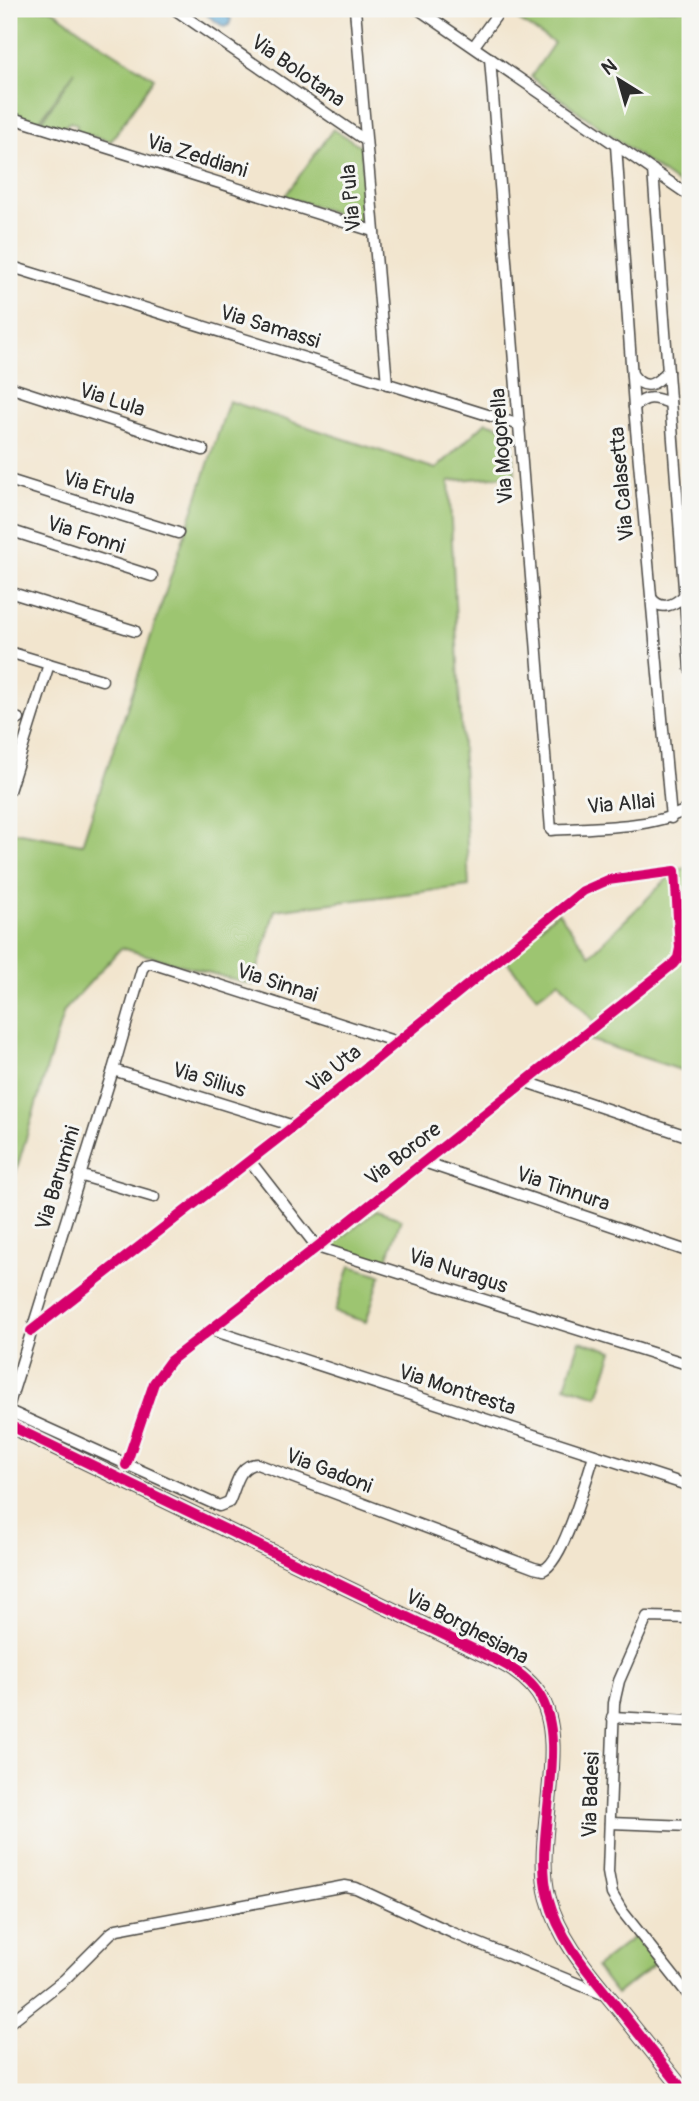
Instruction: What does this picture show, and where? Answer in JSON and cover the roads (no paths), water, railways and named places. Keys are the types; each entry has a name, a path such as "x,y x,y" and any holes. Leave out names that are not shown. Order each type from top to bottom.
{"street":[{"name":"Via Bolotana","path":"174,9 365,141"},
{"name":"Via Pula","path":"355,9 387,384"},
{"path":"418,9 690,196"},
{"path":"474,47 501,9"},
{"name":"Via Mogorella","path":"490,58 551,830"},
{"name":"Via Zeddiani","path":"9,117 373,231"},
{"name":"Via Calasetta","path":"616,145 634,407 671,818"},
{"path":"653,170 690,669"},
{"name":"Via Samassi","path":"9,266 520,425"},
{"path":"632,374 640,384 648,385 656,382 668,371"},
{"name":"Via Lula","path":"9,387 203,450"},
{"path":"634,407 642,400 652,398 670,403"},
{"name":"Via Erula","path":"9,480 178,533"},
{"name":"Via Fonni","path":"9,530 152,576"},
{"path":"9,592 135,631"},
{"path":"652,599 656,604 665,606 673,605 684,596"},
{"path":"9,652 102,680"},
{"path":"9,791 49,664"},
{"name":"Via Allai","path":"551,830 656,822 671,818 690,807"},
{"name":"Via Uta","path":"31,1331 250,1161 587,889 608,880 675,871"},
{"name":"Via Borore","path":"126,1465 158,1376 170,1361 526,1082 678,958 680,948 675,871"},
{"name":"Via Sinnai","path":"146,964 151,963 397,1042"},
{"name":"Via Barumini","path":"9,1404 142,969 146,964"},
{"name":"Via Silius","path":"113,1070 294,1126"},
{"path":"526,1082 690,1137"},
{"path":"250,1161 317,1247"},
{"name":"Via Tinnura","path":"424,1162 690,1252"},
{"path":"79,1175 154,1197"},
{"name":"Via Nuragus","path":"317,1247 690,1366"},
{"name":"Via Montresta","path":"212,1329 690,1486"},
{"name":"Via Gadoni","path":"9,1411 221,1506 230,1500 243,1470 251,1464 257,1464 543,1570 553,1562 568,1531 594,1455"},
{"name":"Via Borghesiana","path":"9,1424 492,1658 526,1679 546,1707 552,1733 544,1877 557,1924 586,1969 685,2092"},
{"name":"Via Badesi","path":"690,1618 647,1617 618,1686 612,1717 608,1872 612,1894 624,1915 690,1997"},
{"path":"612,1717 690,1721"},
{"path":"610,1823 690,1826"},
{"path":"9,2023 64,1980 117,1929 345,1886 356,1888 453,1933 608,1996"}],"water":[{"path":"211,9 226,14 231,19 229,25 224,27 207,15"}]}
